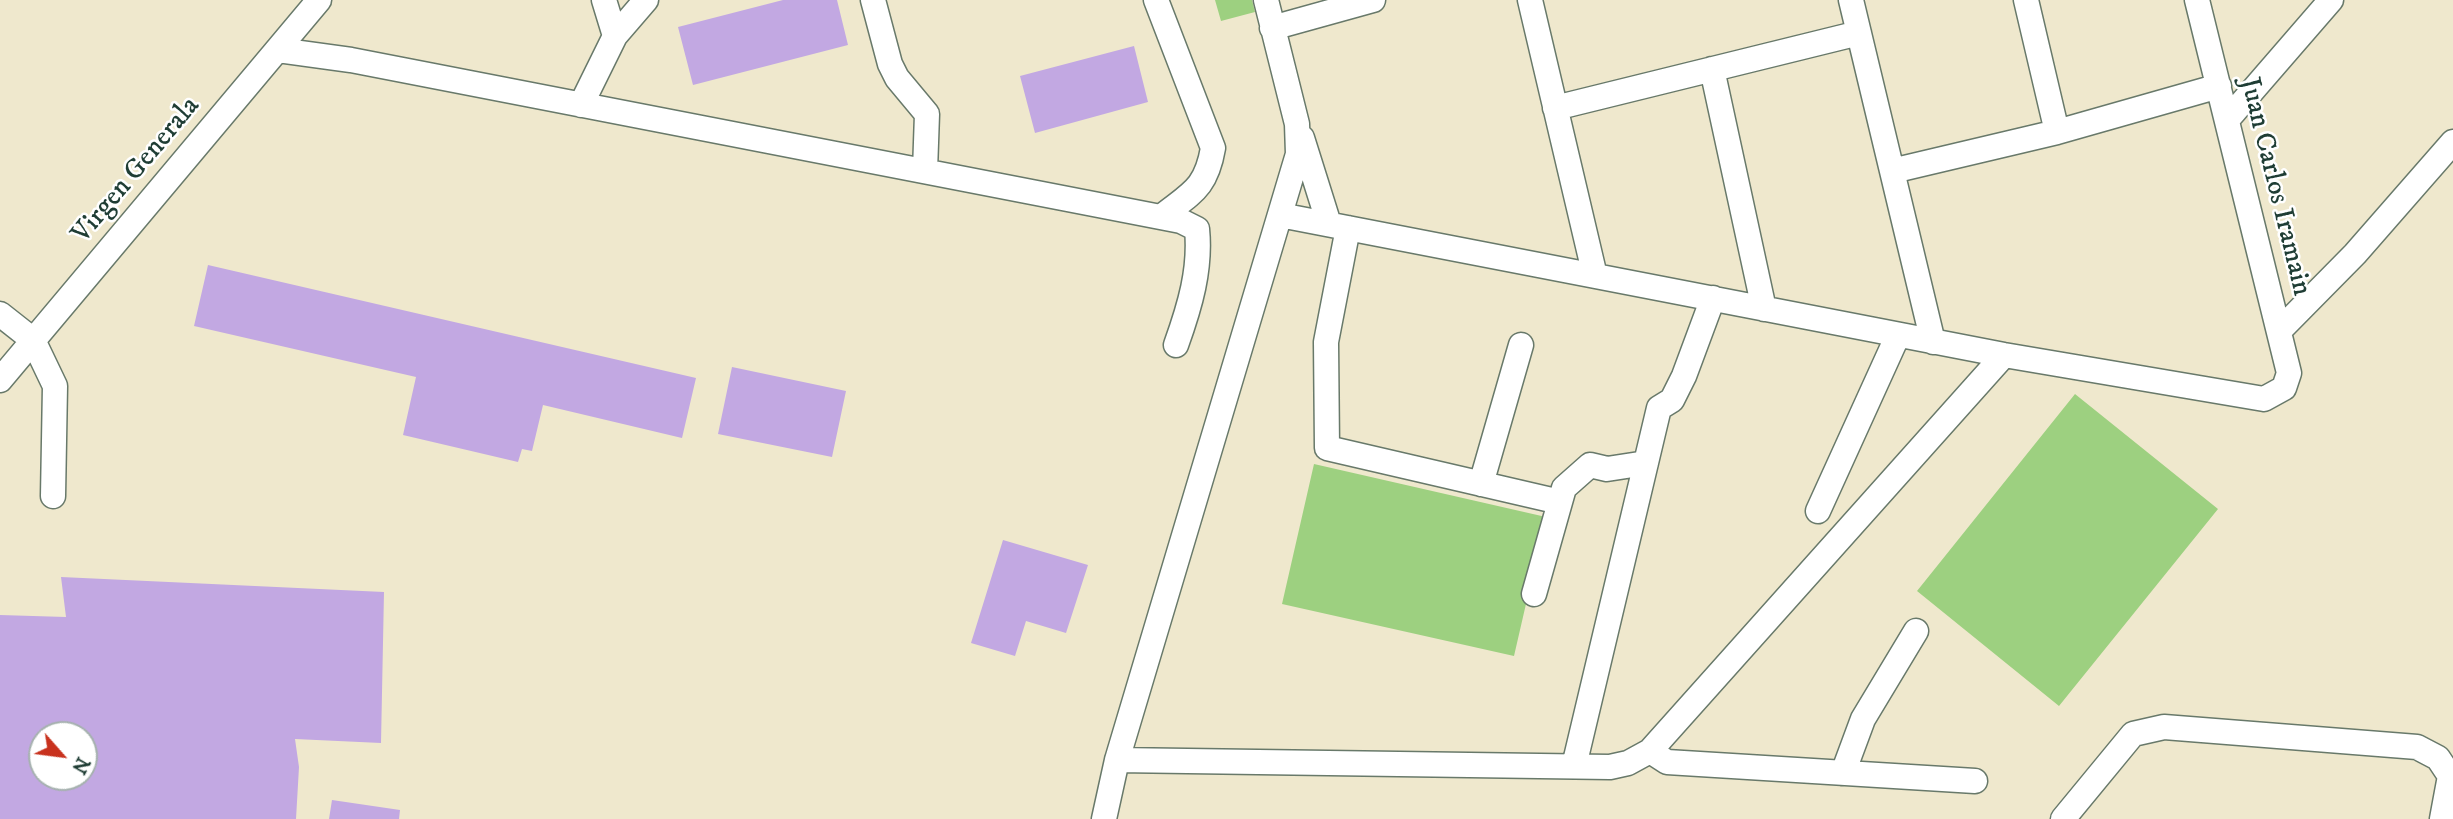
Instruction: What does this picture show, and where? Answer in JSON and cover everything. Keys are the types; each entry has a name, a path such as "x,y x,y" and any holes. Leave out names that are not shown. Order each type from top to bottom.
{"street":[{"name":"Virgen Generala","path":"0,380 320,0"},
{"path":"604,0 615,36"},
{"path":"581,105 615,36 646,0"},
{"path":"873,0 890,64 897,78 927,114 925,171"},
{"path":"1156,0 1213,148 1210,167 1201,185 1161,217"},
{"path":"1266,0 1297,124 1338,226 1326,342 1328,448 1560,502"},
{"path":"1272,28 1373,0"},
{"path":"1530,0 1595,276"},
{"path":"1851,0 1933,342"},
{"path":"2026,0 2057,132"},
{"name":"Juan Carlos Iramain","path":"2004,355 2264,399 2284,388 2289,373 2197,0"},
{"path":"2227,120 2331,0"},
{"path":"1555,108 1859,33"},
{"path":"278,50 351,61 1181,221 1197,229 1199,252 1191,304 1177,345"},
{"path":"1712,69 1764,309"},
{"path":"1892,171 2057,132 2218,86"},
{"path":"1104,819 1117,760 1297,154 1297,124"},
{"path":"2279,331 2355,254 2453,142"},
{"path":"1280,215 2004,355"},
{"path":"1574,766 1659,408 1672,400 1684,376 1713,298"},
{"path":"0,314 33,340 55,386 54,496"},
{"path":"1818,511 1898,335"},
{"path":"1481,484 1521,345"},
{"path":"1117,760 1574,766 1628,763 1650,751 2004,355"},
{"path":"1534,594 1564,488 1590,466 1607,470 1646,463"},
{"path":"1843,773 1863,719 1916,631"},
{"path":"2063,819 2133,734 2164,727 2417,747 2438,758 2450,776 2442,819"},
{"path":"1650,751 1667,762 1975,781"}],"green space":[{"path":"1215,0 1252,0 1255,12 1221,21"},
{"path":"2075,394 2218,509 2059,706 1917,591"},
{"path":"1314,464 1546,517 1514,656 1282,604"}],"building":[{"path":"783,0 837,0 848,45 693,85 678,27"},
{"path":"1134,46 1148,102 1035,133 1020,76"},
{"path":"208,265 696,378 682,438 543,405 532,451 522,449 518,462 403,435 416,377 194,326"},
{"path":"732,367 846,391 832,457 718,434"},
{"path":"1003,540 1088,565 1066,633 1026,621 1015,656 971,643"},
{"path":"61,577 384,592 381,743 295,739 299,767 296,819 0,819 0,615 66,617"},
{"path":"332,800 400,810 399,819 329,819"}]}
